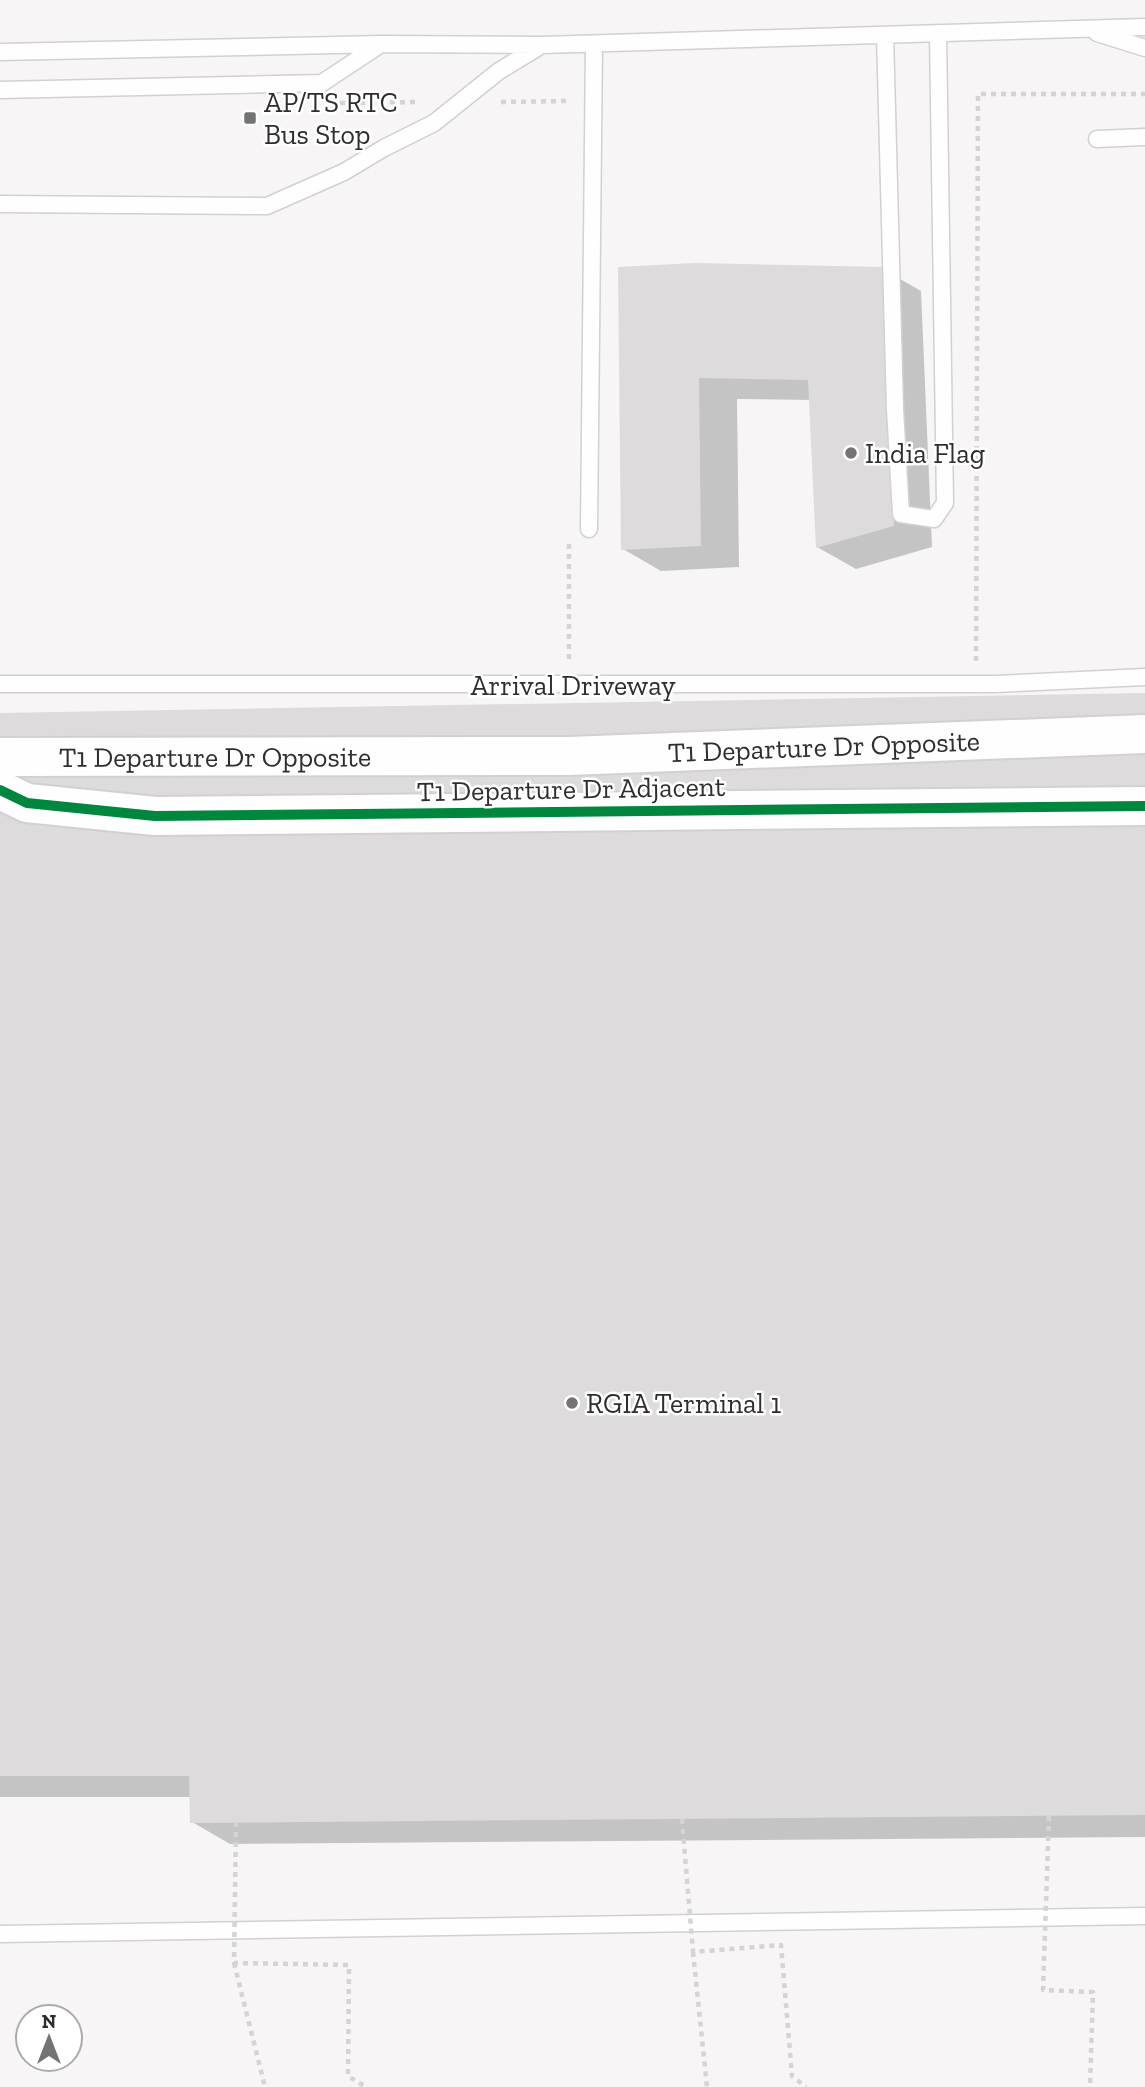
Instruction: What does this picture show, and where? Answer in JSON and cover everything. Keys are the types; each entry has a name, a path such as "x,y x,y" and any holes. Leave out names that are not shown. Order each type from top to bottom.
{"street":[{"name":"T1 Departure Dr Opposite","path":"0,757 569,756 1145,734"},
{"name":"T1 Departure Dr Adjacent","path":"0,790 27,803 155,816 1145,806"}],"lane":[{"path":"0,52 382,44 542,46 1145,27"},
{"path":"1084,29 1145,48"},
{"path":"885,35 895,409 901,514 934,519 946,503 939,33"},
{"path":"0,90 322,83 382,44"},
{"path":"589,529 594,44"},
{"path":"0,204 267,206 344,172 434,123 499,71 542,46"},
{"path":"1097,139 1145,137"},
{"name":"Arrival Driveway","path":"0,684 976,684 1145,677"},
{"path":"0,1934 1145,1916"}],"path":[{"path":"976,684 978,94 1145,94"},
{"path":"326,103 566,102 566,115"},
{"path":"568,532 569,685"},
{"path":"1049,1816 1043,1990 1093,1992 1090,2087"},
{"path":"682,1819 692,1952 708,2087"},
{"path":"236,1822 234,1963 265,2087"},
{"path":"692,1952 781,1945 792,2076 806,2087"},
{"path":"234,1963 349,1965 348,2076 366,2087"}],"building":[{"name":"India Flag","path":"695,263 884,267 894,526 816,548 808,380 699,378 701,546 621,550 618,267"},
{"name":"RGIA Terminal 1","path":"1145,693 1145,1815 190,1823 189,1776 0,1776 0,713"}],"cycle path":[{"path":"0,790 27,803 155,816 1145,806"}],"place":[{"name":"AP/TS RTC Bus Stop","path":"250,118"},
{"name":"India Flag","path":"851,453"},
{"name":"RGIA Terminal 1","path":"572,1403"}]}
